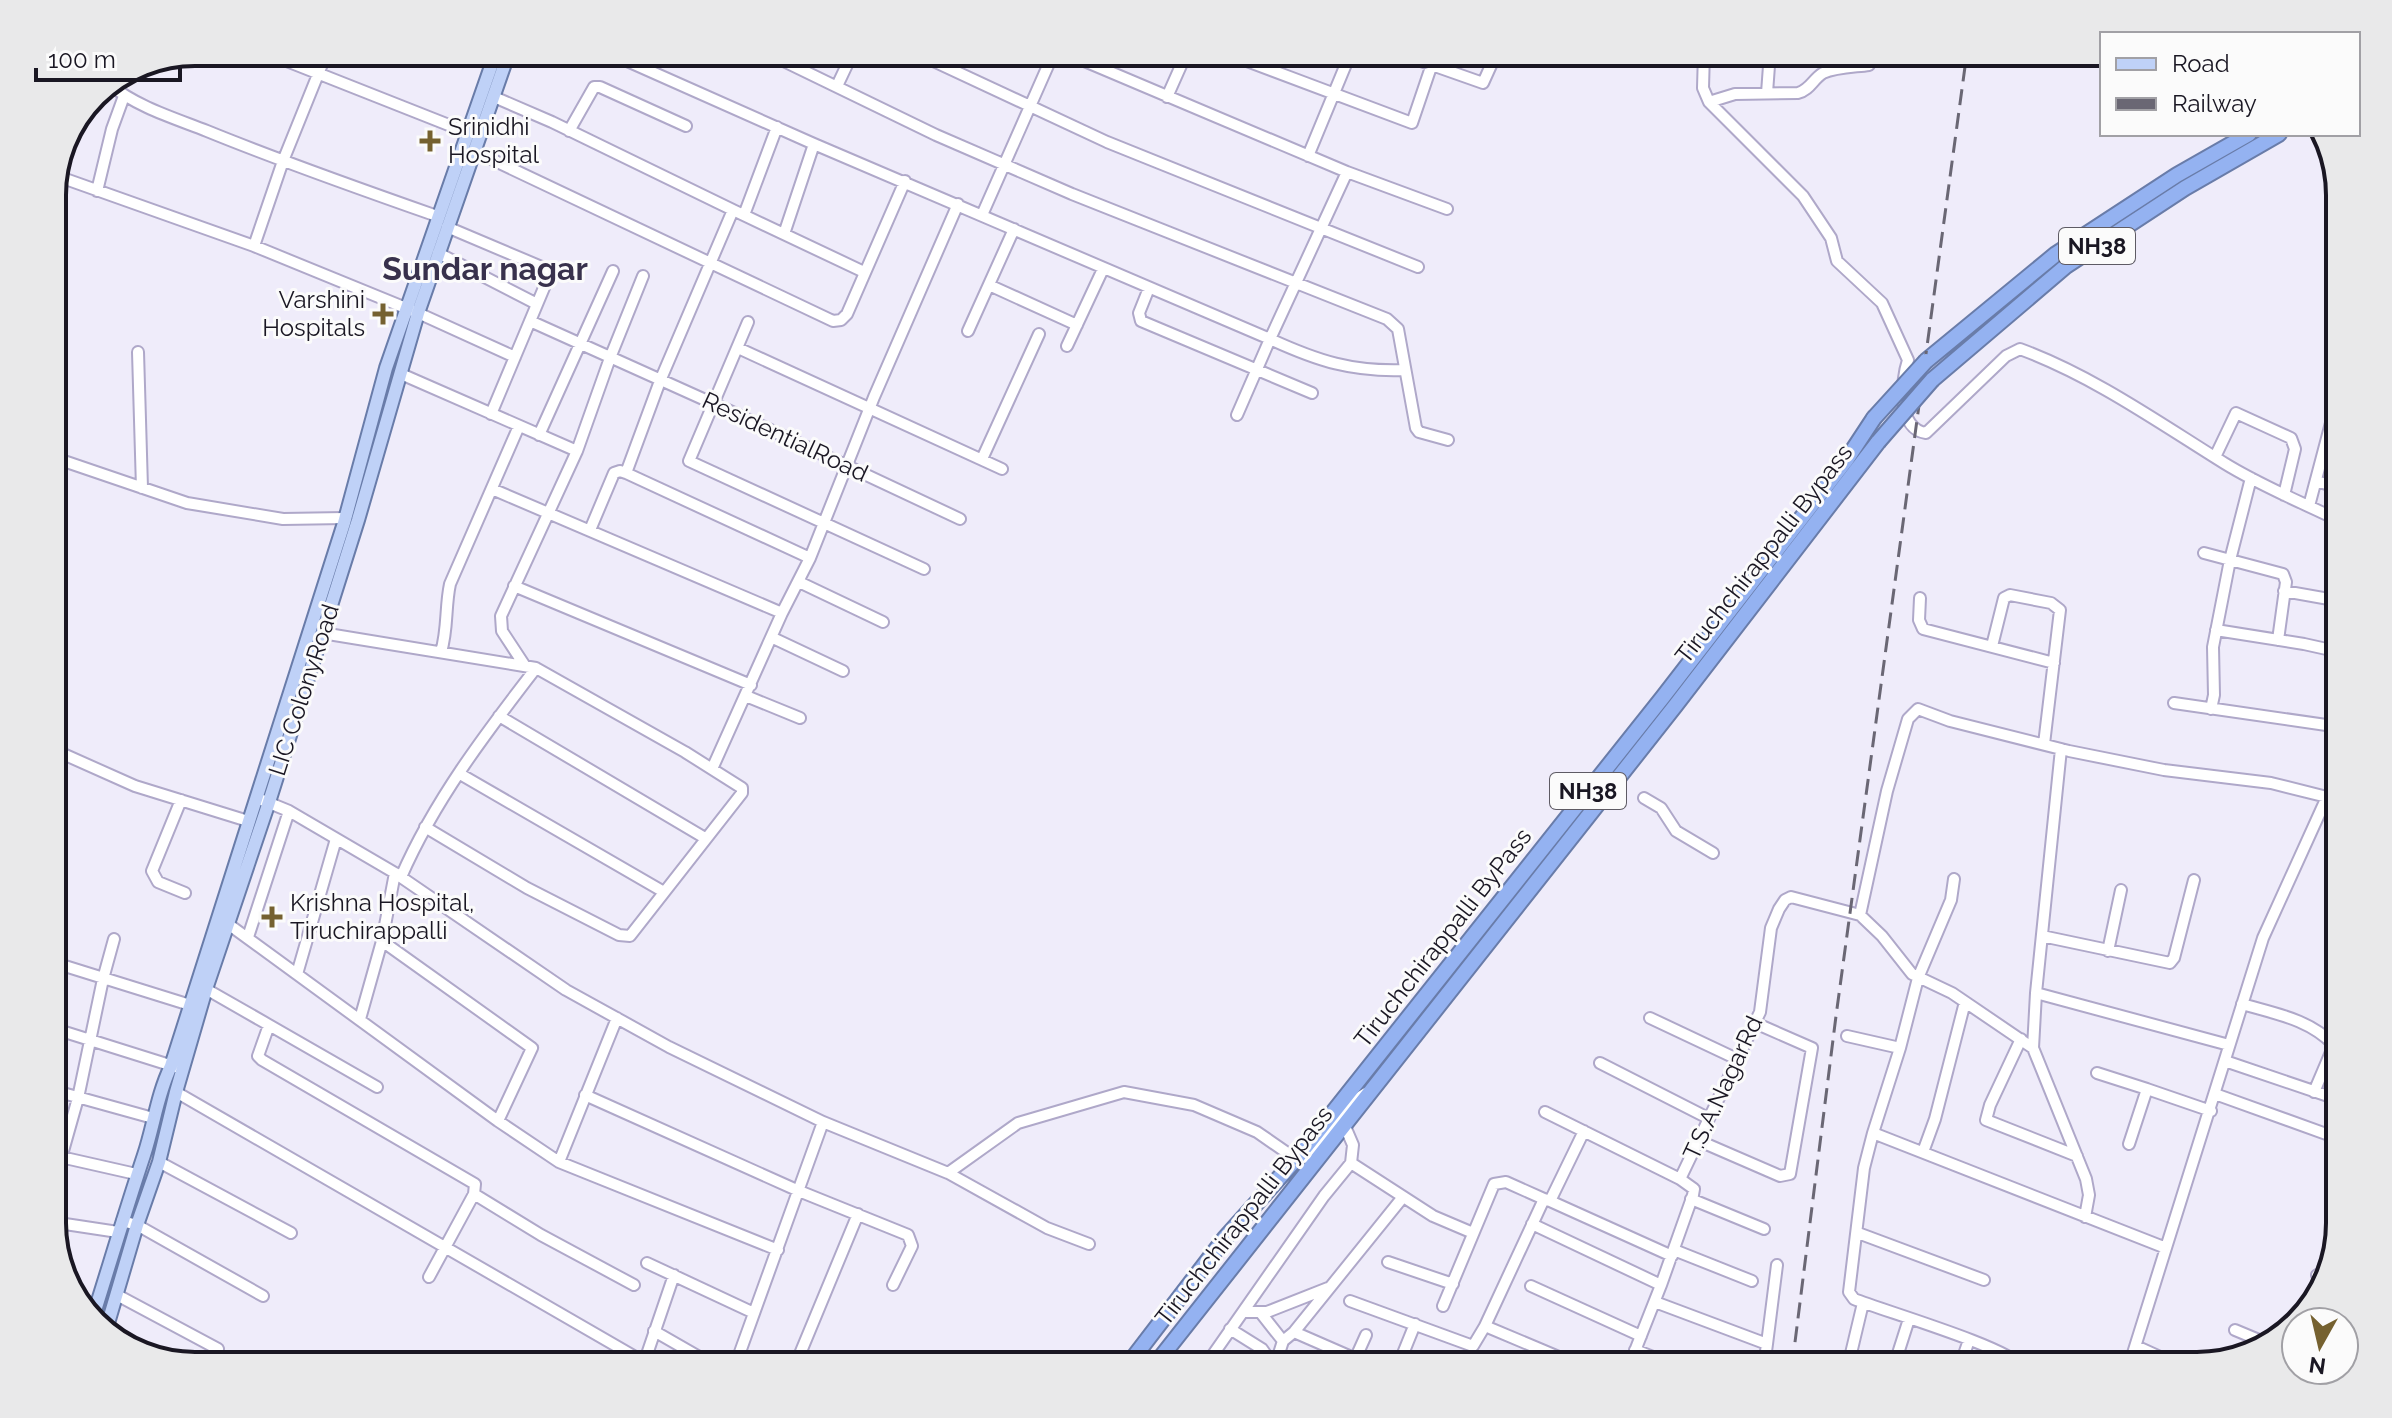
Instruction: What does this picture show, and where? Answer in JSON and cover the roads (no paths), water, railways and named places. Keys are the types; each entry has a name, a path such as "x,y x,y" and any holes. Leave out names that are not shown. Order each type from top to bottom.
{"highway":[{"name":"Tiruchchirappalli ByPass","path":"1138,1352 1225,1238 1296,1159 1672,684 1847,459 1874,418 1926,361 2056,254 2177,175 2245,136"},
{"name":"Tiruchchirappalli Bypass","path":"1165,1352 1675,706 1878,442 1932,380 2066,266 2185,188 2276,136"},
{"path":"1225,1238 1238,1231 1289,1176 1304,1175"}],"main road":[{"name":"LIC ColonyRoad","path":"109,1319 159,1162 176,1092 177,1067 190,1005 224,921 401,374 412,311 437,216 491,66"},
{"name":"LIC ColonyRoad","path":"96,1306 144,1154 162,1084 177,1067 206,989 248,821 263,800 322,633 386,368 438,253 504,66"}],"street":[{"path":"299,66 469,133"},
{"path":"254,246 283,161 322,66"},
{"path":"639,66 1270,339 1336,365 1368,370 1405,370"},
{"path":"796,66 936,135 1393,323 1398,329 1416,428 1419,432 1448,440"},
{"path":"837,86 846,66"},
{"path":"944,66 1107,142 1418,267"},
{"path":"982,215 1048,66"},
{"path":"1095,66 1347,172 1447,209"},
{"path":"1167,97 1181,66"},
{"path":"1259,66 1412,123 1431,66"},
{"path":"1308,156 1345,66"},
{"path":"1437,66 1483,83 1491,66"},
{"path":"1704,66 1703,88 1709,102 1803,196 1831,238 1837,261 1882,303 1908,360 1901,382 1909,424 1917,432 1926,433 2006,356 2020,349 2043,357 2156,419 2251,478 2326,514"},
{"path":"1767,93 1769,66"},
{"path":"1709,102 1735,94 1804,91 1828,71 1862,66"},
{"path":"569,131 594,87 686,126"},
{"path":"119,92 283,161 437,216"},
{"path":"97,191 109,139 124,96"},
{"path":"494,97 864,272"},
{"path":"626,473 660,381 710,264 739,213 777,127"},
{"path":"784,234 814,144"},
{"path":"474,151 833,321 841,320 847,314 905,181"},
{"path":"1237,415 1347,172"},
{"path":"67,180 254,246 515,357"},
{"path":"712,769 810,558 869,408 958,204"},
{"path":"447,227 551,271 491,414"},
{"path":"968,331 1014,229"},
{"path":"438,253 537,304"},
{"path":"1067,346 1103,269"},
{"path":"539,435 613,271"},
{"path":"530,667 502,631 501,616 577,451 643,276"},
{"path":"989,285 1077,325"},
{"path":"1149,288 1139,313 1141,321 1312,393"},
{"name":"ResidentialRoad","path":"530,321 960,519"},
{"path":"748,322 689,461 924,569"},
{"path":"982,459 1039,334"},
{"path":"738,348 1002,469"},
{"path":"138,352 142,488"},
{"path":"401,374 577,451"},
{"path":"2215,457 2236,413 2291,438 2295,449 2284,495"},
{"path":"441,652 450,584 519,426"},
{"path":"2309,506 2326,442"},
{"path":"66,462 187,503 283,519 352,519"},
{"path":"590,530 614,473 620,471 810,558"},
{"path":"2211,709 2214,695 2213,647 2230,560 2251,478"},
{"path":"2316,481 2326,484"},
{"path":"492,489 782,613"},
{"path":"2204,553 2283,574 2278,640"},
{"path":"799,582 883,622"},
{"path":"514,586 751,685"},
{"path":"2284,591 2326,598"},
{"path":"1992,646 2004,598 2010,595 2051,603 2060,610 2044,744"},
{"path":"1920,598 1919,620 1923,629 2054,663"},
{"path":"2216,630 2326,649"},
{"path":"322,633 530,667 742,788 739,798 630,936 624,937 527,888 425,827"},
{"path":"773,638 843,671"},
{"path":"360,1019 398,875 433,811 530,667"},
{"path":"746,696 800,718"},
{"path":"2174,703 2326,725"},
{"path":"2033,1048 1952,993 1918,978 1860,915 1887,791 1908,719 1918,709 1950,721 2061,749 2164,770 2271,783 2326,797"},
{"path":"499,716 705,838"},
{"path":"2061,749 2033,1048 2088,1188 2085,1217"},
{"path":"66,755 135,786 248,821"},
{"path":"460,774 664,892"},
{"path":"1644,798 1661,808 1676,831 1713,853"},
{"path":"2134,1352 2263,938 2326,799"},
{"path":"181,800 152,871 158,882 185,893"},
{"path":"263,800 289,811 398,875 566,990 617,1018 823,1122 948,1173 1047,1228 1089,1244"},
{"path":"248,937 289,811"},
{"path":"297,974 336,839"},
{"path":"1954,879 1951,900 1918,978 1864,1168 1849,1292 1850,1297 1863,1303 1997,1352"},
{"path":"2042,936 2170,963 2174,958 2194,880"},
{"path":"2108,951 2121,890"},
{"name":"T.S.A.NagarRd","path":"1691,1199 1694,1189 1680,1179 1760,1012 1771,928 1785,900 1791,897 1860,915"},
{"path":"224,921 559,1162 778,1250"},
{"path":"66,1131 78,1098 114,939"},
{"path":"382,941 532,1048 498,1121"},
{"path":"66,967 190,1005"},
{"path":"206,989 377,1087"},
{"path":"2036,993 2229,1045"},
{"path":"1923,1152 1935,1119 1965,1002"},
{"path":"2242,1004 2306,1024 2326,1037"},
{"path":"559,1162 617,1018"},
{"path":"1650,1018 1737,1059"},
{"path":"1697,1140 1780,1176 1790,1174 1812,1048 1755,1023"},
{"path":"269,1025 258,1051 262,1060 475,1184 474,1194 429,1277"},
{"path":"66,1032 177,1067"},
{"path":"1847,1036 1900,1048"},
{"path":"2021,1039 1986,1120 2077,1156"},
{"path":"2225,1061 2326,1096"},
{"path":"1600,1063 1708,1118"},
{"path":"2314,1092 2326,1064"},
{"path":"2097,1073 2211,1111"},
{"path":"2129,1144 2147,1089"},
{"path":"176,1092 623,1352"},
{"path":"948,1173 1018,1123 1124,1092 1194,1105 1257,1132 1296,1159"},
{"name":"Tiruchchirappalli Bypass","path":"1296,1159 1310,1157 1355,1100 1368,1092"},
{"path":"66,1094 153,1118"},
{"path":"2215,1094 2326,1134"},
{"path":"585,1095 799,1191 908,1235 912,1246 893,1285"},
{"path":"1545,1112 1680,1179"},
{"path":"740,1352 823,1122"},
{"path":"1214,1352 1324,1196 1351,1163 1353,1145 1344,1124"},
{"path":"1350,1301 1473,1346 1532,1224 1584,1131"},
{"path":"1873,1133 2166,1248"},
{"path":"66,1157 136,1174"},
{"path":"159,1162 291,1233"},
{"path":"1351,1163 1433,1216 1473,1233"},
{"path":"1663,1171 1688,1163"},
{"path":"1443,1306 1494,1184 1500,1181 1673,1253 1752,1281"},
{"path":"474,1194 541,1235 634,1285"},
{"path":"1279,1352 1283,1341 1294,1332 1403,1197"},
{"path":"1640,1352 1635,1350 1691,1199 1764,1229"},
{"path":"801,1352 858,1214"},
{"path":"66,1223 120,1227 137,1225 263,1296"},
{"path":"1532,1224 1661,1285"},
{"path":"1858,1233 1984,1280"},
{"path":"1388,1262 1453,1284"},
{"path":"647,1263 754,1313"},
{"path":"1766,1352 1777,1265"},
{"path":"647,1352 674,1275"},
{"path":"1531,1286 1641,1336"},
{"path":"1243,1312 1267,1312 1330,1288"},
{"path":"117,1295 218,1349"},
{"path":"1655,1302 1767,1344"},
{"path":"1851,1352 1863,1303"},
{"path":"1260,1312 1283,1341"},
{"path":"1898,1352 1909,1319"},
{"path":"1404,1352 1415,1324"},
{"path":"1485,1326 1547,1352"},
{"path":"1230,1329 1264,1352"},
{"path":"2235,1330 2255,1338"},
{"path":"654,1331 691,1352"},
{"path":"1294,1332 1333,1352"},
{"path":"1358,1352 1366,1335"},
{"path":"1965,1352 1969,1340"},
{"path":"2136,1346 2149,1352"}],"railway":[{"path":"1794,1352 1836,1016 1965,66"}],"place":[{"name":"Srinidhi Hospital","path":"430,141"},
{"name":"Varshini Hospitals","path":"383,314"},
{"name":"Krishna Hospital, Tiruchirappalli","path":"272,917"}],"district":[{"name":"Sundar nagar","path":"485,269"}]}
